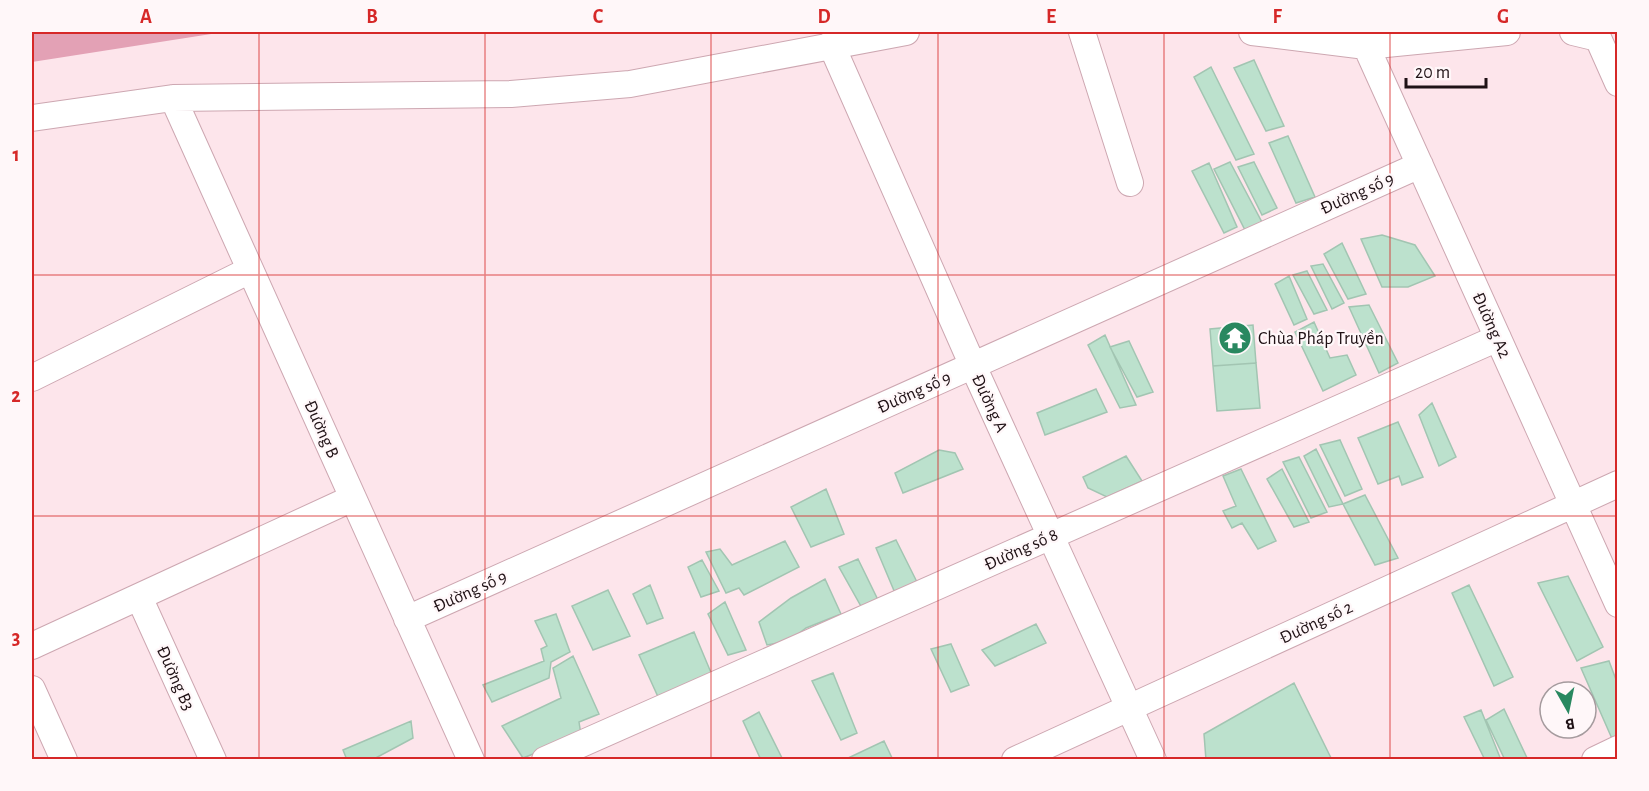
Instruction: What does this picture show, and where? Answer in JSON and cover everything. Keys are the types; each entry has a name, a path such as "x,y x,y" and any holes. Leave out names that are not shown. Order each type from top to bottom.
{"street":[{"path":"32,118 173,98 511,94 630,84 831,44 906,32"},
{"path":"1082,32 1130,183"},
{"path":"1252,32 1366,46 1507,32"},
{"path":"1573,32 1598,38 1617,83"},
{"name":"Đường A","path":"831,44 973,366 1153,759"},
{"name":"Đường A2","path":"1366,46 1617,604"},
{"name":"Đường B","path":"173,98 471,759"},
{"name":"Đường số 9","path":"407,619 1420,165"},
{"path":"32,378 250,270"},
{"name":"Đường số 8","path":"545,759 1498,338"},
{"name":"Đường số 2","path":"1015,759 1617,484"},
{"path":"32,646 353,498"},
{"name":"Đường B3","path":"140,597 213,759"},
{"path":"32,688 64,759"},
{"path":"1595,759 1617,749"}],"shaded area":[{"path":"32,32 224,32 32,62"}],"building":[{"path":"1254,60 1284,126 1266,131 1234,68"},
{"path":"1211,67 1254,154 1236,160 1194,77"},
{"path":"1288,136 1315,197 1296,203 1269,143"},
{"path":"1230,162 1264,226 1247,234 1214,169"},
{"path":"1254,162 1277,208 1262,215 1238,167"},
{"path":"1209,163 1237,227 1224,233 1192,171"},
{"path":"1382,235 1415,245 1435,276 1408,287 1382,287 1361,239"},
{"path":"1342,243 1366,294 1348,299 1324,254"},
{"path":"1323,264 1344,303 1332,309 1311,266"},
{"path":"1307,271 1327,310 1314,314 1293,275"},
{"path":"1289,276 1307,319 1294,325 1275,284"},
{"path":"1369,305 1398,363 1379,373 1349,307"},
{"path":"1314,322 1330,358 1347,355 1356,375 1323,391 1295,332"},
{"path":"1253,325 1256,363 1213,366 1210,329"},
{"path":"1105,335 1136,405 1120,408 1088,345"},
{"path":"1129,341 1153,392 1137,397 1110,347"},
{"path":"1256,363 1260,408 1217,411 1213,366"},
{"path":"1096,389 1107,412 1045,435 1037,413"},
{"path":"1432,403 1456,457 1439,466 1419,415"},
{"path":"1398,422 1423,477 1402,485 1399,476 1378,484 1358,438"},
{"path":"1340,440 1362,489 1345,496 1320,445"},
{"path":"1316,449 1343,504 1329,507 1304,456"},
{"path":"939,450 955,453 963,469 903,493 895,473"},
{"path":"1126,456 1142,481 1107,497 1088,488 1083,477"},
{"path":"1299,457 1327,512 1311,518 1283,462"},
{"path":"1241,469 1276,541 1258,549 1242,523 1232,528 1223,511 1236,506 1223,476"},
{"path":"1282,469 1309,522 1294,527 1267,479"},
{"path":"826,489 844,534 811,547 791,507"},
{"path":"1365,495 1398,558 1375,565 1343,504"},
{"path":"896,540 918,584 895,593 876,548"},
{"path":"785,541 799,567 744,595 739,588 726,593 706,552 720,549 732,565"},
{"path":"858,559 878,600 862,608 839,567"},
{"path":"702,560 719,591 701,597 688,567"},
{"path":"1568,576 1603,647 1577,661 1538,583"},
{"path":"825,579 841,614 806,628 789,641 767,645 759,622 791,598"},
{"path":"650,585 663,618 647,624 633,594"},
{"path":"1469,585 1513,677 1494,686 1452,593"},
{"path":"608,590 630,636 593,650 572,606"},
{"path":"725,602 746,650 728,655 708,614"},
{"path":"556,614 570,652 551,662 549,678 492,702 483,685 544,661 541,649 547,646 535,621"},
{"path":"1036,624 1046,643 995,666 982,650"},
{"path":"694,632 712,675 659,699 639,655"},
{"path":"951,644 969,685 951,692 931,649"},
{"path":"573,656 599,714 579,722 581,735 523,758 502,726 561,698 553,668"},
{"path":"1609,661 1618,685 1618,740 1613,741 1598,707 1598,680 1586,680 1581,668"},
{"path":"833,673 857,733 841,740 812,681"},
{"path":"1294,683 1332,760 1206,760 1204,734"},
{"path":"1504,709 1528,760 1505,760 1486,720"},
{"path":"1481,710 1501,760 1485,760 1464,717"},
{"path":"759,712 783,760 761,760 743,721"},
{"path":"411,721 413,738 372,760 347,760 343,750"},
{"path":"884,741 893,760 844,760"}],"place":[{"name":"Chùa Pháp Truyền","path":"1235,338"}]}
